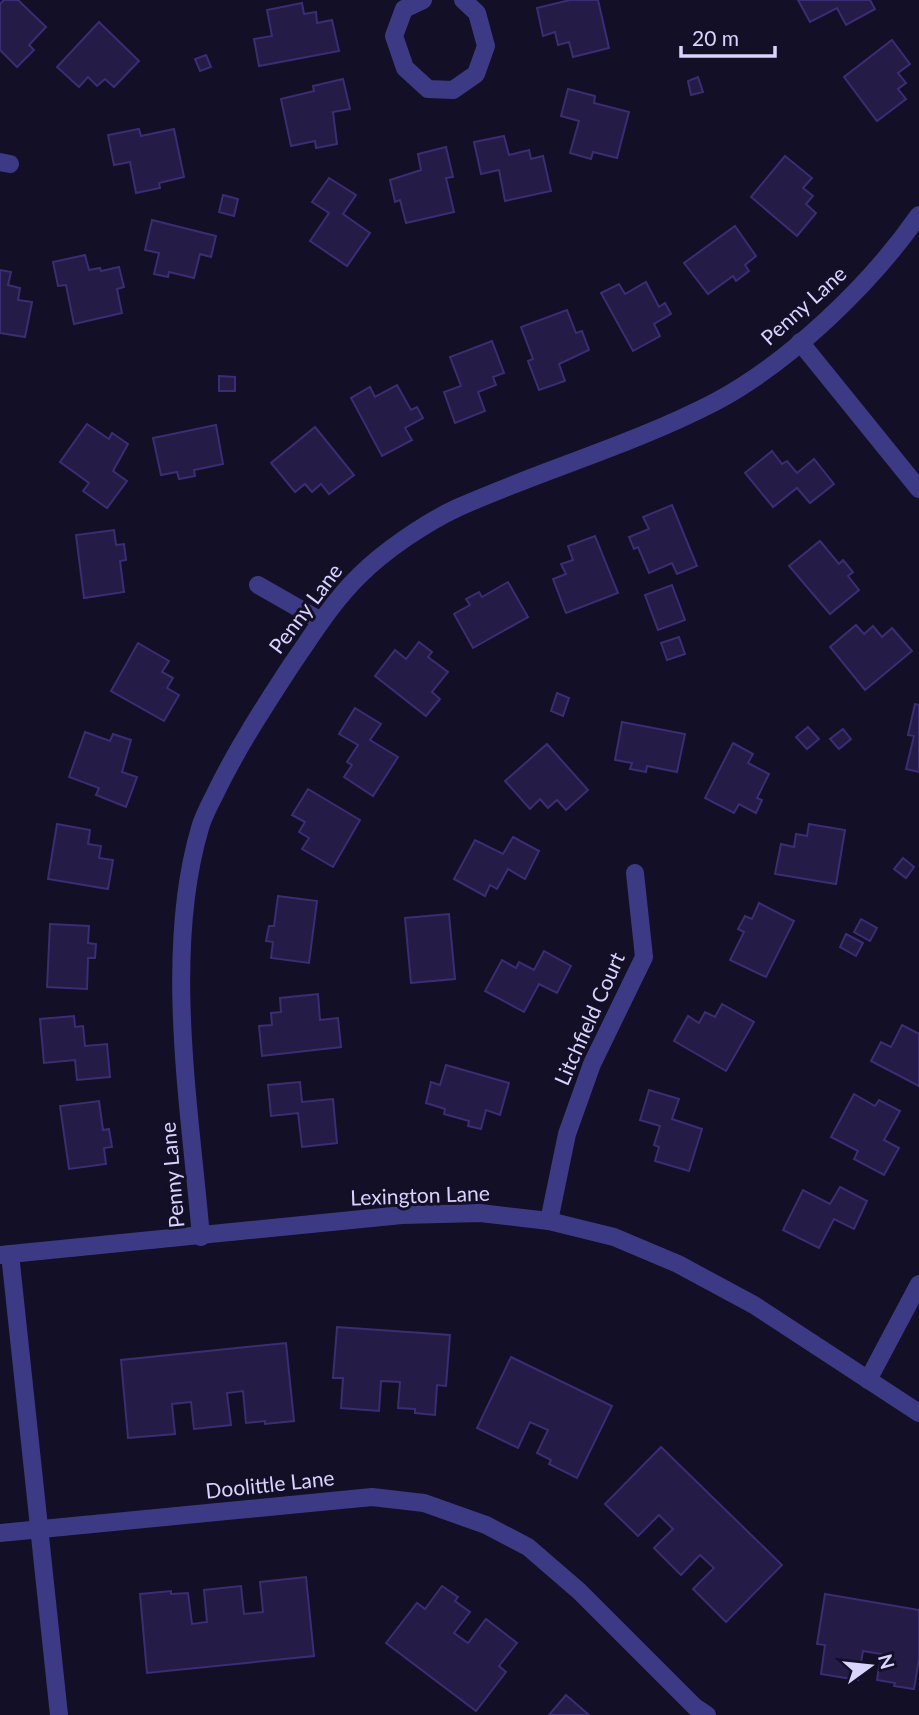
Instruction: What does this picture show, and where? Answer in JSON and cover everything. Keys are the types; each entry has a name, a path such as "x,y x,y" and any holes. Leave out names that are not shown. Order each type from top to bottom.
{"street":[{"path":"423,0 404,9 394,36 405,68 428,89 453,90 476,74 486,46 477,13 463,0"},
{"name":"Penny Lane","path":"201,1237 181,1012 185,892 201,825 226,771 256,719 321,621 360,575 408,538 454,509 627,442 716,401 780,360 863,284 899,244 919,215"},
{"path":"800,342 919,489"},
{"path":"258,585 321,621"},
{"name":"Litchfield Court","path":"549,1222 567,1134 592,1064 644,957 635,873"},
{"name":"Lexington Lane","path":"5,1255 402,1215 480,1213 549,1222 614,1237 678,1264 754,1305 919,1413"},
{"path":"5,1255 59,1715"},
{"path":"868,1380 919,1284"},
{"name":"Doolittle Lane","path":"0,1533 372,1497 424,1503 486,1525 528,1547 579,1591 695,1707 708,1715"}],"building":[{"path":"4,0 18,0 46,27 29,45 34,50 17,67 0,50 0,4"},
{"path":"570,0 598,0 609,48 573,57 569,42 558,45 555,32 543,36 537,8"},
{"path":"798,0 870,0 875,9 846,25 837,8 810,22"},
{"path":"302,3 304,14 316,12 317,23 332,20 339,51 259,66 254,39 272,36 267,10"},
{"path":"99,22 139,61 114,87 105,79 97,86 88,77 79,87 57,67"},
{"path":"892,40 910,64 898,73 906,83 898,89 906,99 877,121 844,77"},
{"path":"206,55 211,67 200,71 195,59"},
{"path":"698,77 703,92 691,95 688,81"},
{"path":"343,79 350,109 333,112 337,144 316,148 315,141 291,146 281,99 314,91 313,86"},
{"path":"568,89 595,96 594,103 629,112 617,158 593,152 591,159 570,153 579,121 561,116"},
{"path":"139,129 141,136 174,129 184,177 159,183 160,188 136,193 130,162 114,165 108,135"},
{"path":"504,136 509,155 529,150 531,159 543,156 551,191 505,201 499,170 481,174 474,142"},
{"path":"446,147 453,177 446,178 454,212 406,223 400,200 395,202 390,180 421,170 418,154"},
{"path":"785,156 812,178 803,188 813,196 806,204 816,213 797,236 751,197"},
{"path":"329,178 356,195 343,214 370,233 347,266 310,241 329,213 312,202"},
{"path":"223,195 238,199 234,216 219,212"},
{"path":"152,220 216,236 211,257 200,254 194,278 169,272 168,277 154,274 159,253 145,250"},
{"path":"735,226 756,256 745,265 749,271 736,281 733,276 708,294 684,263"},
{"path":"85,255 89,270 100,268 101,271 119,267 124,287 117,289 122,313 74,324 66,285 58,286 53,262"},
{"path":"0,270 11,272 8,285 20,288 18,300 32,302 25,337 0,333"},
{"path":"646,282 659,307 665,303 671,314 654,324 660,336 633,351 601,293 619,284 625,294"},
{"path":"567,310 576,333 582,331 589,350 559,364 565,381 539,390 528,361 533,359 521,327"},
{"path":"492,341 504,373 493,377 496,385 478,392 485,411 455,423 444,392 461,386 450,357"},
{"path":"219,376 235,377 235,391 219,391"},
{"path":"397,385 411,410 417,407 423,418 405,428 412,440 382,456 351,398 370,387 375,397"},
{"path":"87,424 109,439 112,433 128,444 113,471 127,481 107,508 83,491 89,483 60,462"},
{"path":"216,425 223,464 194,470 195,476 179,479 177,472 161,475 153,438"},
{"path":"315,427 354,475 329,494 321,484 312,492 305,484 295,492 271,463"},
{"path":"772,451 782,464 787,461 797,473 814,459 834,484 810,503 797,488 773,507 745,473"},
{"path":"672,505 697,566 677,574 672,563 649,573 638,547 634,549 629,537 649,529 643,517"},
{"path":"114,530 116,545 124,544 126,560 120,561 124,592 84,598 76,535"},
{"path":"595,536 618,593 566,613 553,579 566,574 561,564 573,560 568,546"},
{"path":"820,541 839,564 843,560 853,572 848,576 859,590 830,614 789,566"},
{"path":"508,582 528,617 473,648 454,614 470,605 466,599 479,592 482,597"},
{"path":"672,585 685,620 658,630 645,595"},
{"path":"856,625 864,634 873,626 882,637 892,628 912,651 865,690 830,647"},
{"path":"679,637 685,654 667,660 661,643"},
{"path":"419,642 432,652 428,657 448,672 432,692 440,699 426,716 375,676 395,650 406,659"},
{"path":"138,643 169,661 162,672 173,678 167,688 179,695 164,721 111,691"},
{"path":"557,693 569,698 563,716 551,711"},
{"path":"915,704 919,705 919,772 906,769 914,736 908,735"},
{"path":"355,708 381,724 370,740 398,757 373,796 344,777 352,765 347,762 358,745 339,734"},
{"path":"622,722 685,734 677,772 647,766 646,772 630,769 632,763 615,760"},
{"path":"808,727 819,739 807,749 796,737"},
{"path":"843,729 851,739 839,749 830,739"},
{"path":"85,732 110,741 113,734 131,740 122,772 137,777 126,807 96,795 99,788 69,777"},
{"path":"733,743 753,754 748,763 769,774 757,798 762,800 756,813 739,804 734,813 705,798"},
{"path":"547,744 588,790 566,810 557,800 548,808 540,799 530,809 505,781"},
{"path":"308,789 360,820 333,867 302,849 309,838 299,832 305,822 292,815"},
{"path":"57,824 90,830 88,844 101,846 99,858 113,860 108,889 48,879"},
{"path":"809,824 845,830 836,884 775,874 781,844 794,847 796,834 807,836"},
{"path":"513,837 539,851 525,879 508,869 497,889 490,885 485,896 454,879 475,840 503,854"},
{"path":"903,858 914,867 906,878 894,869"},
{"path":"278,896 317,901 309,963 271,958 273,942 266,941 269,926 274,926"},
{"path":"759,903 794,921 766,977 730,960 744,932 738,929 745,916 752,919"},
{"path":"449,914 455,979 411,983 405,918"},
{"path":"861,919 877,928 870,941 854,932"},
{"path":"50,924 89,926 88,943 96,944 95,958 88,958 87,989 47,987"},
{"path":"846,934 863,943 856,956 840,947"},
{"path":"544,951 571,966 557,993 539,984 524,1012 485,991 502,960 516,968 519,962 534,970"},
{"path":"318,994 320,1020 338,1018 341,1047 262,1056 259,1026 272,1025 271,1013 281,1012 280,998"},
{"path":"722,1004 754,1022 726,1071 674,1041 688,1016 699,1023 705,1012 715,1017"},
{"path":"74,1016 75,1027 83,1026 85,1046 107,1044 110,1077 77,1080 75,1060 44,1063 40,1019"},
{"path":"902,1025 919,1034 919,1086 871,1061 881,1042 891,1047"},
{"path":"446,1065 509,1083 500,1115 486,1110 481,1129 468,1126 469,1121 444,1114 445,1109 426,1103 431,1082 440,1085"},
{"path":"300,1082 302,1102 333,1099 337,1143 302,1147 298,1113 271,1116 268,1085"},
{"path":"649,1090 679,1099 672,1119 702,1129 689,1171 655,1161 659,1147 654,1145 660,1126 640,1120"},
{"path":"854,1094 875,1106 879,1100 900,1111 884,1140 899,1148 884,1175 854,1159 858,1151 831,1137"},
{"path":"99,1101 103,1130 109,1129 112,1147 104,1148 106,1164 69,1169 60,1106"},
{"path":"840,1187 867,1201 854,1229 834,1219 819,1248 783,1230 803,1190 830,1204"},
{"path":"337,1327 450,1335 446,1386 437,1385 435,1415 415,1413 415,1409 398,1408 400,1382 381,1381 379,1411 341,1408 343,1378 333,1378"},
{"path":"286,1343 294,1421 246,1423 243,1391 227,1393 231,1425 194,1429 191,1402 172,1404 175,1434 128,1438 121,1360"},
{"path":"511,1357 612,1406 577,1478 549,1464 551,1460 537,1453 548,1430 530,1422 518,1448 477,1428"},
{"path":"661,1447 782,1565 726,1622 693,1589 714,1568 700,1555 681,1575 654,1548 673,1529 659,1515 638,1536 605,1504"},
{"path":"306,1577 314,1656 147,1673 140,1594 171,1591 171,1594 188,1593 192,1624 207,1622 204,1590 241,1586 244,1614 263,1612 260,1582"},
{"path":"442,1586 458,1597 455,1601 470,1612 454,1633 468,1643 486,1619 517,1643 499,1666 506,1672 476,1711 386,1643 417,1603 425,1609"},
{"path":"825,1594 919,1610 919,1659 914,1689 877,1680 881,1654 863,1651 858,1680 821,1674 825,1645 817,1644"},
{"path":"566,1695 589,1715 549,1715"}]}
